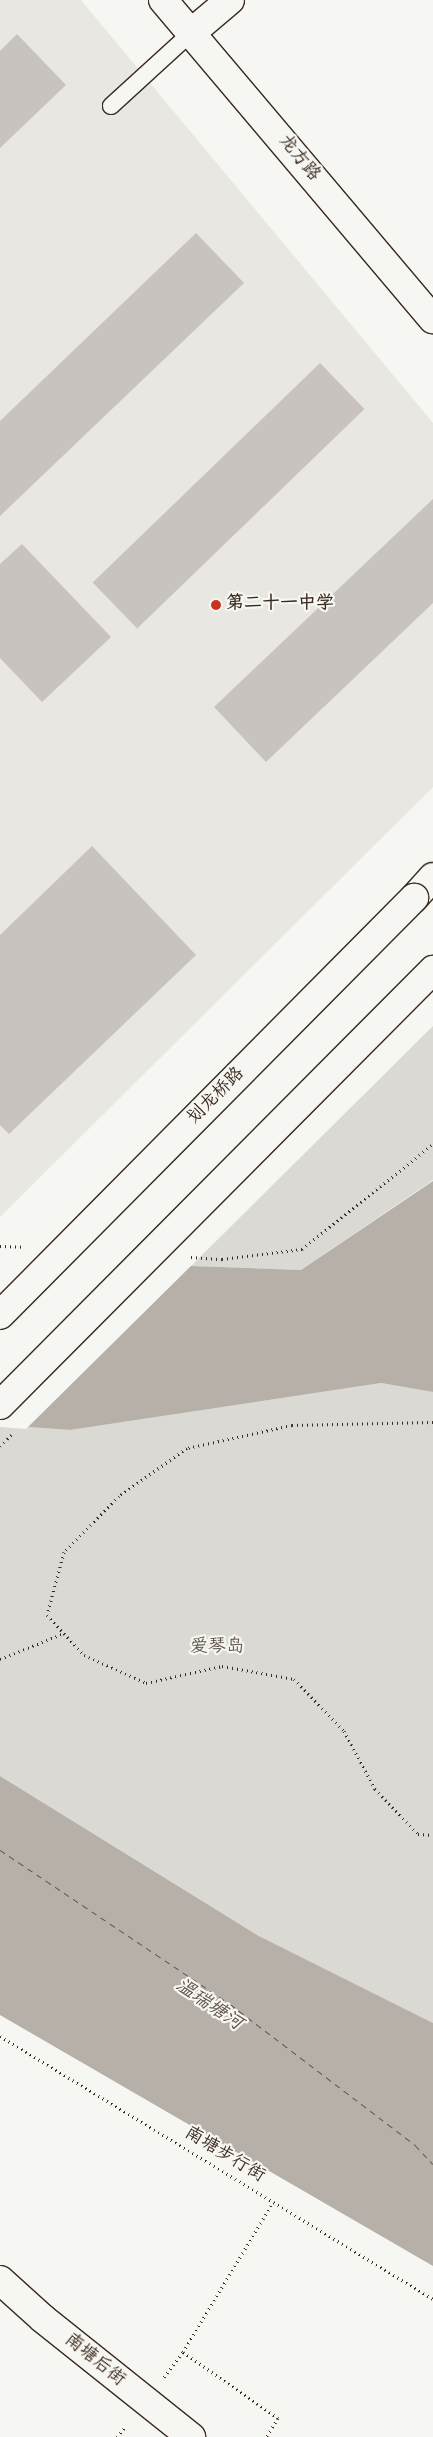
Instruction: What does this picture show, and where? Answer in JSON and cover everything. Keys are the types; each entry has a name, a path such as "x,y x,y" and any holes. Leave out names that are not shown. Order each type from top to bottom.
{"main road":[{"name":"龙方路","path":"163,0 433,319"},
{"path":"191,33 230,0"},
{"name":"划龙桥路","path":"0,1315 433,877"},
{"path":"0,1405 433,970"},
{"name":"南塘后街","path":"0,2280 56,2330 188,2436"}],"lane":[{"path":"111,106 191,33"}],"path":[{"path":"184,1256 222,1259 302,1249 433,1144"},
{"path":"0,1246 29,1247"},
{"path":"433,1422 292,1425 186,1448 119,1496 64,1552 47,1615 84,1655 146,1683 222,1666 294,1679 344,1731 374,1789 418,1834 433,1835"},
{"path":"0,1659 64,1633"},
{"name":"南塘步行街","path":"0,2036 433,2299"},
{"path":"266,2437 278,2418 183,2352 272,2202"}],"shaded area":[{"name":"第二十一中学","path":"0,0 81,0 433,423 433,787 0,1217"}],"green space":[{"path":"433,1026 433,1180 301,1270 191,1266"},
{"name":"爱琴岛","path":"381,1383 433,1392 433,2023 259,1936 0,1776 0,1425 70,1430"}],"water":[{"path":"433,1181 433,1392 381,1383 70,1430 0,1425 39,1267 191,1266 301,1270"},
{"name":"温瑞塘河","path":"0,1776 259,1936 433,2023 433,2266 0,2015"}],"pier":[{"path":"0,1259 40,1265 194,1263 26,1429 0,1427"}],"building":[{"path":"17,34 66,85 0,148 0,51"},
{"path":"196,233 244,283 0,516 0,421"},
{"path":"320,363 364,409 137,629 93,583"},
{"path":"433,499 433,603 266,762 214,707"},
{"path":"22,544 111,637 42,702 0,658 0,564"},
{"path":"92,846 196,955 9,1134 0,1125 0,935"}],"ferry route":[{"path":"0,1850 230,2004 415,2145 433,2164"}],"place":[{"name":"第二十一中学","path":"216,605"}]}
